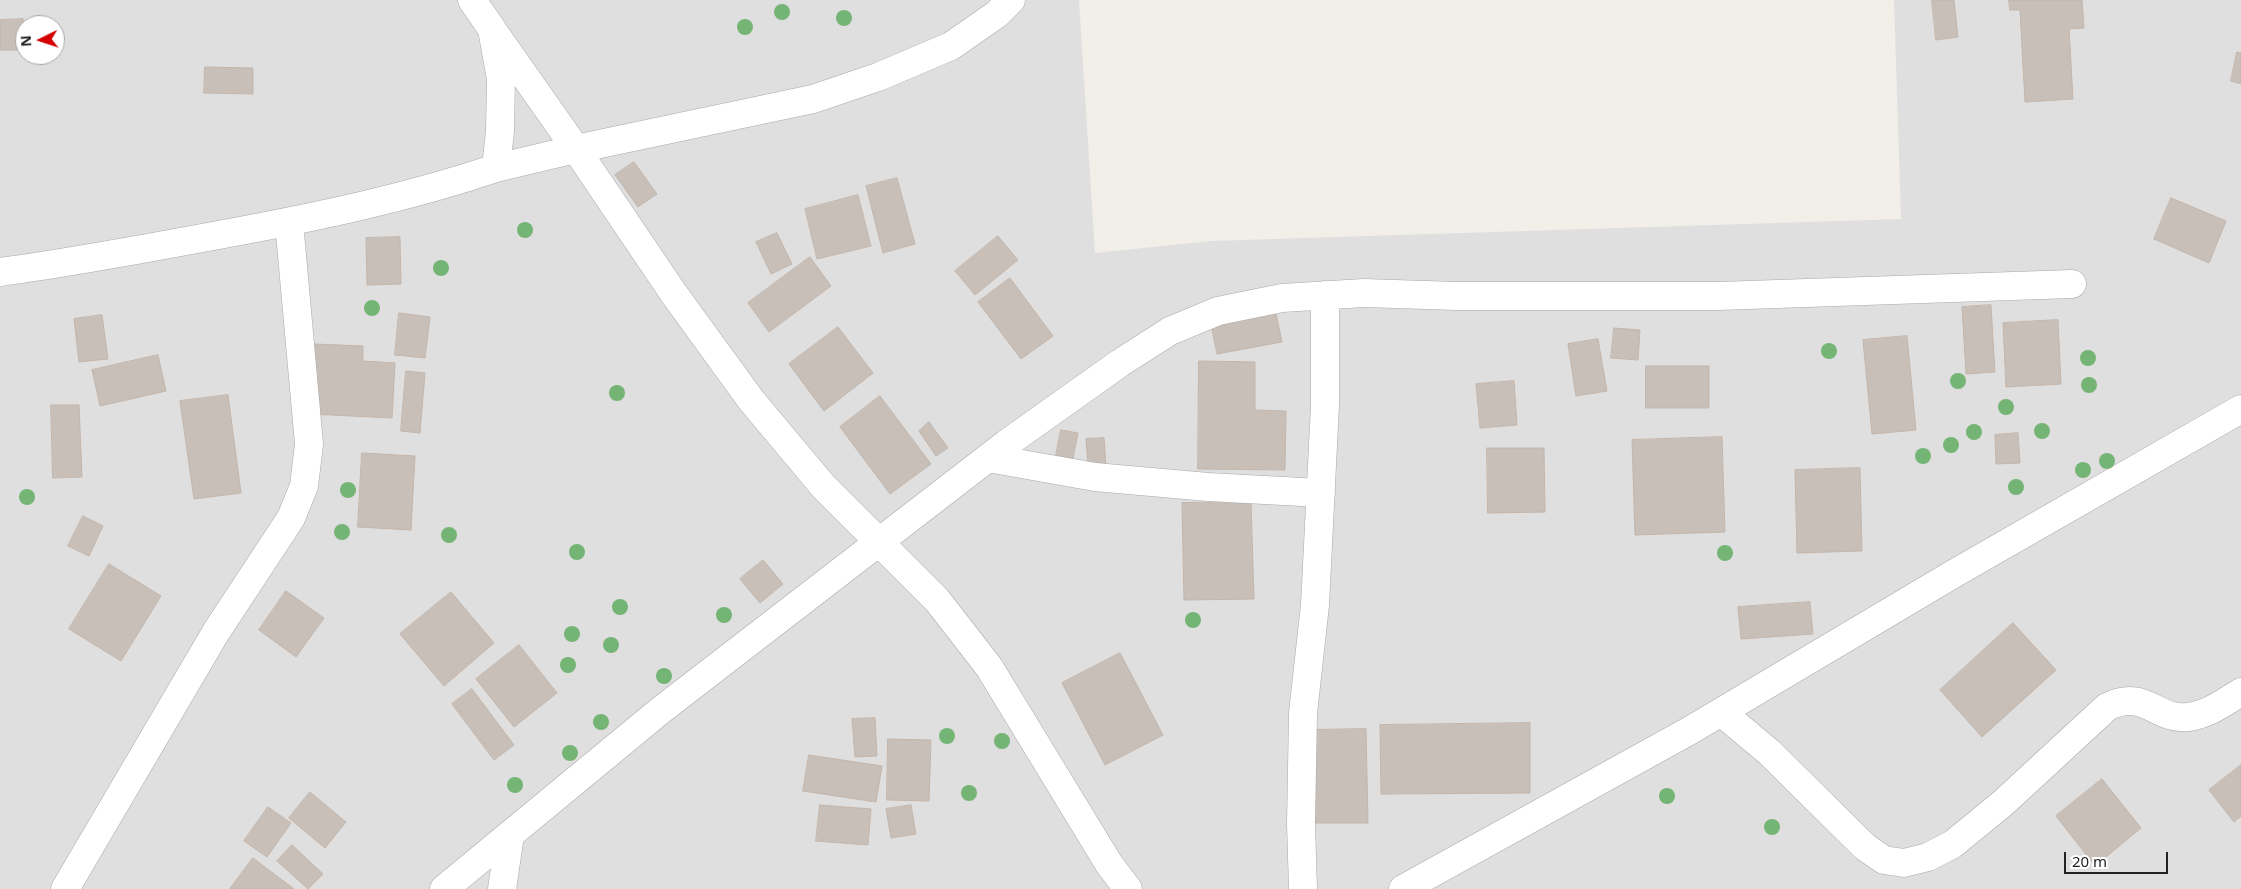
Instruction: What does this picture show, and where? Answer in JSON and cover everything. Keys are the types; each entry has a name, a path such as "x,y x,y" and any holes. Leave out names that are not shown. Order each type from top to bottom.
{"street":[{"path":"472,0 674,294 751,400 823,486 937,600 989,667 1109,864 1128,889"},
{"path":"0,272 57,265 289,222 396,199 496,168 576,149 813,99 878,77 951,46 997,14 1010,0"},
{"path":"492,29 501,79 502,102 496,168"},
{"path":"65,889 216,632 291,518 304,486 309,444 289,222"},
{"path":"444,889 661,710 988,458 1120,363 1170,330 1218,311 1282,298 1364,293 1456,296 1718,296 2072,284"},
{"path":"1303,889 1301,824 1303,713 1315,605 1321,493 1326,296"},
{"path":"1403,889 1721,712 1938,583 2241,409"},
{"path":"988,458 1095,477 1208,487 1321,493"},
{"path":"1721,712 1769,752 1865,847 1884,860 1904,864 1928,857 1953,844 2003,803 2107,707 2120,701 2142,701 2166,713 2187,717 2209,711 2241,692"},
{"path":"502,889 510,834"}],"shaded area":[{"path":"0,0 1079,0 1095,253 1211,241 1901,219 1894,0 2241,0 2241,889 0,889"}],"building":[{"path":"1932,0 1954,0 1958,37 1936,40"},
{"path":"2009,0 2082,0 2084,28 2069,29 2073,99 2025,102 2020,10 2010,10"},
{"path":"15,19 15,50 0,50 0,20"},
{"path":"2237,52 2241,53 2241,84 2231,81"},
{"path":"205,67 253,68 253,94 204,93"},
{"path":"634,162 657,194 638,207 615,175"},
{"path":"897,178 915,244 883,253 866,186"},
{"path":"858,195 871,246 817,259 805,209"},
{"path":"2171,198 2226,221 2209,263 2154,239"},
{"path":"777,233 792,264 771,274 756,242"},
{"path":"998,236 1018,260 975,295 955,271"},
{"path":"400,237 401,284 367,285 366,238"},
{"path":"810,257 831,286 769,332 748,303"},
{"path":"1010,278 1053,336 1021,359 978,302"},
{"path":"1991,305 1995,372 1966,374 1962,307"},
{"path":"1275,309 1282,342 1217,354 1210,320"},
{"path":"399,313 430,317 425,358 395,355"},
{"path":"102,315 108,359 79,362 74,319"},
{"path":"2058,320 2061,384 2006,387 2003,323"},
{"path":"838,327 873,373 824,411 789,364"},
{"path":"1614,328 1640,330 1638,360 1611,358"},
{"path":"1907,336 1916,430 1872,434 1863,340"},
{"path":"1598,339 1607,391 1576,396 1568,344"},
{"path":"314,344 363,346 363,361 395,363 392,418 310,414"},
{"path":"158,355 166,391 100,406 92,370"},
{"path":"1199,361 1255,362 1255,410 1286,411 1285,470 1198,469"},
{"path":"1646,366 1709,366 1709,408 1646,408"},
{"path":"406,371 425,373 420,433 401,431"},
{"path":"1514,381 1517,425 1480,428 1476,384"},
{"path":"228,395 241,493 194,499 180,401"},
{"path":"880,396 931,464 890,494 840,427"},
{"path":"51,405 79,405 82,477 53,478"},
{"path":"929,422 948,448 936,456 919,431"},
{"path":"1061,430 1078,433 1071,469 1054,466"},
{"path":"2018,433 2020,463 1996,464 1995,435"},
{"path":"1722,437 1725,532 1635,535 1632,440"},
{"path":"1104,438 1106,466 1088,467 1086,439"},
{"path":"1487,448 1544,448 1545,512 1488,513"},
{"path":"362,453 415,456 411,530 358,527"},
{"path":"1860,468 1862,551 1797,553 1795,470"},
{"path":"1251,502 1254,599 1184,600 1182,503"},
{"path":"83,516 103,526 89,556 68,546"},
{"path":"763,560 783,584 760,603 740,579"},
{"path":"109,564 161,596 121,661 69,629"},
{"path":"286,591 324,618 296,657 259,630"},
{"path":"451,592 494,643 444,686 400,634"},
{"path":"1810,602 1813,634 1741,639 1738,607"},
{"path":"2013,623 2056,670 1982,737 1940,690"},
{"path":"519,645 557,693 514,727 476,679"},
{"path":"1120,653 1163,735 1105,765 1062,683"},
{"path":"472,689 514,745 494,760 452,704"},
{"path":"875,718 877,756 855,757 852,719"},
{"path":"1530,723 1530,793 1381,794 1380,725"},
{"path":"1366,729 1368,823 1314,823 1312,730"},
{"path":"888,739 931,740 929,801 887,800"},
{"path":"809,755 882,766 876,802 803,791"},
{"path":"2241,765 2241,816 2234,822 2209,790"},
{"path":"2102,779 2141,828 2095,866 2056,816"},
{"path":"310,792 346,822 325,848 289,818"},
{"path":"820,805 871,809 868,845 816,841"},
{"path":"911,805 916,834 891,838 886,809"},
{"path":"268,807 291,823 267,857 244,841"},
{"path":"292,845 323,874 308,889 277,861"},
{"path":"253,858 294,889 230,889"}]}
